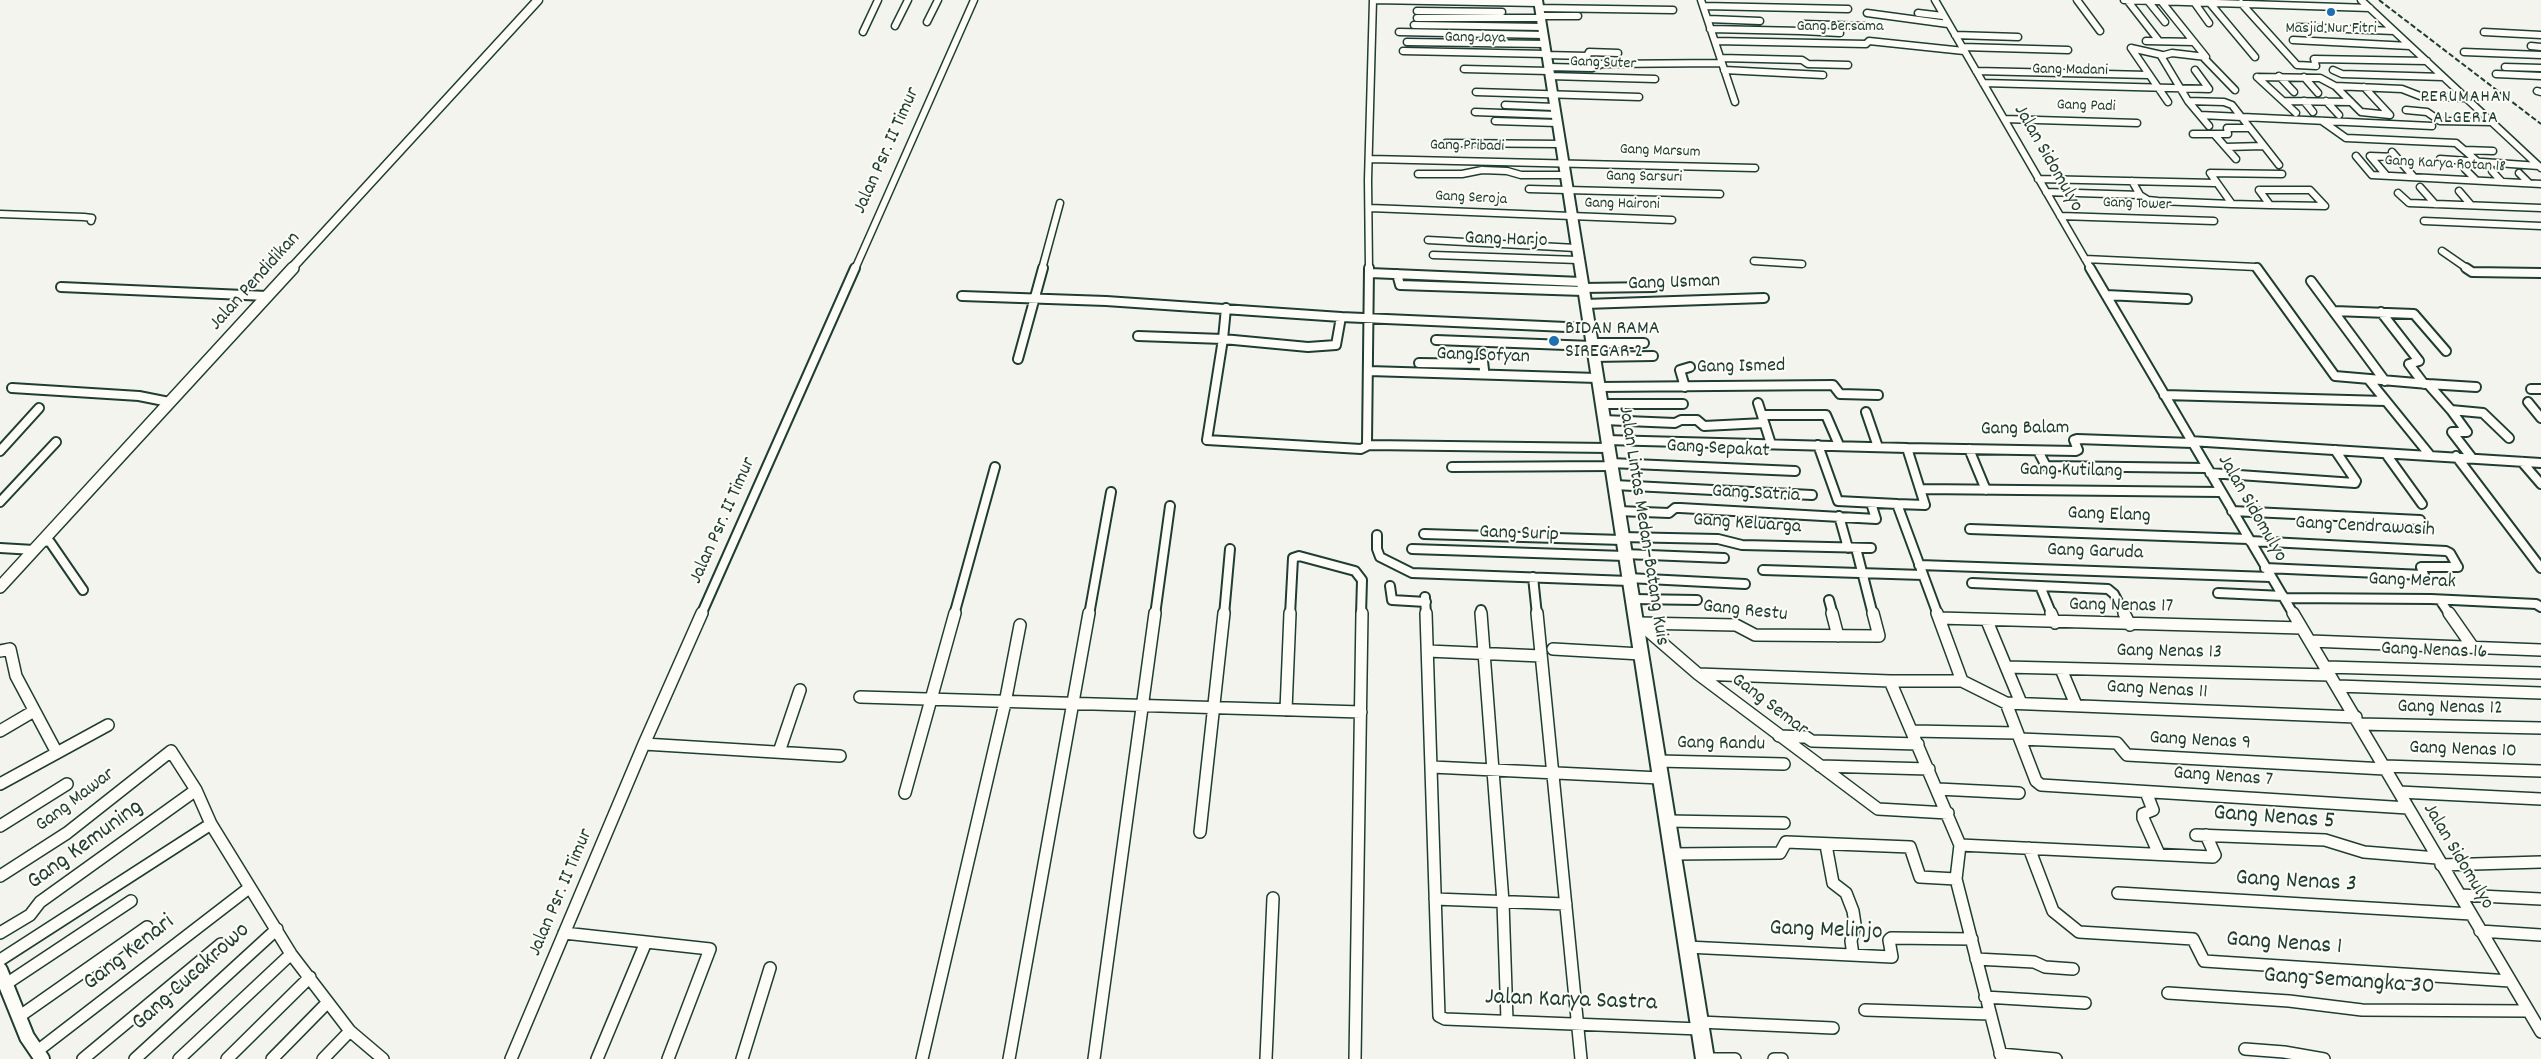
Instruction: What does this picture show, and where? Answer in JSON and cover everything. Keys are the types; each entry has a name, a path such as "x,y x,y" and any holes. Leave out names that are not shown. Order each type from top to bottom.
{"highway":[{"name":"Jalan Lintas Medan–Batang Kuis","path":"1543,36 1705,1059"}],"main road":[{"name":"Jalan Pendidikan","path":"0,587 538,0"},
{"path":"3,977 27,1037 39,1056"}],"street":[{"path":"863,32 878,0"},
{"path":"895,26 908,0"},
{"path":"928,22 938,0"},
{"name":"Jalan Psr. II Timur","path":"511,1059 644,744 974,0"},
{"path":"1369,445 1367,443 1370,318 1370,208 1368,180 1374,0 1543,36 1587,56 1589,52 1618,53"},
{"name":"Jalan Sidomulyo","path":"1934,0 2220,492 2337,686 2510,981 2534,1015 2541,1032"},
{"path":"2077,0 2100,31"},
{"path":"2125,0 2230,1 2370,8"},
{"path":"2125,0 2159,41"},
{"path":"2361,0 2540,167"},
{"path":"2148,1 2166,22"},
{"path":"2161,1 2205,55 2204,58"},
{"path":"2194,2 2209,23"},
{"path":"2209,2 2255,58"},
{"path":"1702,3 1726,7 1848,9"},
{"path":"1702,3 1735,102"},
{"path":"2241,3 2297,65 2316,66 2314,59 2427,61"},
{"path":"1726,7 1729,14"},
{"path":"1748,7 1750,15"},
{"path":"1768,8 1771,14"},
{"path":"1788,8 1792,16"},
{"path":"1810,8 1813,16"},
{"path":"1830,8 1834,16"},
{"path":"1465,56 1543,36 1672,10"},
{"path":"1918,10 1942,13"},
{"path":"1417,11 1543,36 1595,68 1602,64 1723,64 1802,60 1808,64 1848,65"},
{"path":"1867,13 1942,13"},
{"path":"1464,69 1543,36 1578,16"},
{"path":"1417,18 1543,36"},
{"path":"1708,19 1760,21"},
{"path":"1800,31 1804,24 1865,26"},
{"path":"1414,25 1543,36"},
{"path":"2298,28 2394,31"},
{"path":"1710,29 1840,33"},
{"path":"1399,32 1543,36"},
{"path":"2484,32 2541,35"},
{"path":"1955,35 2018,37"},
{"path":"1407,42 1543,36"},
{"name":"Gang Jaya","path":"1403,51 1543,36"},
{"name":"Gang Suter","path":"1543,36 1626,78 1654,79"},
{"name":"Gang Bersama","path":"1715,40 1866,44 1869,41 1963,49 2068,50"},
{"path":"2294,40 2410,46"},
{"path":"2146,41 2194,42"},
{"path":"2531,46 2541,47"},
{"path":"2168,102 2130,49 2162,55 2179,53 2204,58 2235,90"},
{"path":"2464,52 2541,55"},
{"path":"2162,55 2161,58 2180,85 2178,87 2209,126"},
{"path":"1620,64 1626,78"},
{"path":"1723,64 1823,75"},
{"path":"2505,67 2541,68"},
{"name":"Gang Madani","path":"1983,83 2156,86 2209,89 2195,70"},
{"path":"2333,70 2342,74 2443,76"},
{"path":"1976,71 2148,75"},
{"path":"2496,74 2541,76"},
{"path":"2279,76 2294,92"},
{"path":"2296,112 2257,77 2320,78 2335,86 2363,113 2390,115 2364,87"},
{"path":"2304,77 2318,93"},
{"path":"2335,86 2405,89 2420,96 2466,98"},
{"path":"1476,92 1555,110"},
{"path":"1495,121 1639,97"},
{"path":"2188,100 2229,103 2279,165"},
{"path":"2284,101 2351,102"},
{"path":"2304,101 2313,112"},
{"path":"2326,102 2338,115"},
{"path":"1505,105 1555,110"},
{"path":"1475,112 1555,110"},
{"path":"2406,110 2427,112 2440,121 2491,122"},
{"path":"2200,115 2432,126"},
{"name":"Gang Padi","path":"2004,119 2137,123"},
{"path":"2322,121 2346,138 2450,142 2458,144 2478,162"},
{"path":"2193,134 2228,134 2227,128 2249,128"},
{"path":"2214,134 2236,159"},
{"path":"1446,143 1560,144"},
{"path":"2226,147 2263,146"},
{"path":"2465,150 2493,151"},
{"path":"2386,176 2370,156 2394,155 2413,176"},
{"name":"Gang Karya Rotan 18","path":"2356,156 2372,175 2541,184"},
{"name":"Gang Pribadi","path":"1370,159 1563,163"},
{"path":"2440,159 2540,167"},
{"name":"Gang Marsum","path":"1563,163 1755,168"},
{"path":"2465,169 2476,180"},
{"path":"1418,174 1457,174 1482,170 1506,171 1521,175 1565,175"},
{"path":"2492,171 2502,182"},
{"path":"2232,204 2215,184 2210,173 2282,174"},
{"path":"2519,173 2529,183"},
{"path":"2246,174 2270,205"},
{"path":"2038,179 2215,184"},
{"path":"2132,182 2140,196"},
{"path":"2420,187 2435,204"},
{"name":"Gang Sarsuri","path":"1529,189 1720,194"},
{"path":"2046,192 2140,196 2148,200 2158,201 2325,206 2310,190 2259,190"},
{"path":"2459,191 2471,205"},
{"path":"2398,193 2407,203 2541,208"},
{"path":"1018,358 1060,203"},
{"name":"Gang Seroja","path":"1370,208 1571,218"},
{"path":"0,214 84,217 92,218 91,221"},
{"name":"Gang Tower","path":"2060,216 2214,221"},
{"name":"Gang Haironi","path":"1571,218 1672,220"},
{"path":"2424,221 2541,226"},
{"path":"1428,240 1576,250"},
{"path":"1535,240 1576,250"},
{"name":"Gang Harjo","path":"1433,255 1576,250"},
{"path":"2442,251 2470,272 2541,273"},
{"path":"2085,259 2256,267 2334,375 2369,380 2476,387"},
{"path":"1754,261 1802,264"},
{"path":"1370,273 1486,278 1583,291"},
{"path":"1397,274 1400,285 1583,291 1654,287"},
{"path":"1486,278 1486,288"},
{"path":"2311,281 2385,381"},
{"path":"62,287 267,296"},
{"name":"Gang Usman","path":"1583,291 1764,298"},
{"path":"2106,295 2188,298"},
{"path":"962,296 1034,298 1226,308 1341,317 1589,328"},
{"path":"1223,339 1226,308"},
{"path":"2334,311 2416,315 2446,351"},
{"path":"2381,312 2419,361 2409,364 2451,410 2467,432 2452,432 2472,458"},
{"path":"1138,336 1223,339 1332,347 1337,344 1341,317"},
{"name":"Gang Balam","path":"1223,339 1208,440 1360,449 1369,445 1771,444 2038,451 2078,451 2074,440 2077,439 2191,442"},
{"path":"1436,340 1592,349 1653,356"},
{"path":"1592,349 1644,343"},
{"path":"1482,352 1485,375"},
{"path":"1419,363 1483,364"},
{"path":"1685,387 1680,370 1690,366"},
{"name":"Gang Sofyan","path":"1369,371 1485,375 1597,382"},
{"path":"2369,380 2399,420 2410,429 2429,454"},
{"name":"Gang Ismed","path":"1597,382 1685,387 1833,385 1840,394 1878,396"},
{"path":"12,388 139,396 169,402"},
{"path":"2531,389 2541,390"},
{"path":"2164,395 2385,401"},
{"path":"2528,402 2541,418"},
{"path":"1758,403 1771,444"},
{"path":"1601,404 1683,404"},
{"path":"0,451 38,408"},
{"path":"2451,410 2483,413 2509,438"},
{"path":"1866,412 1878,447"},
{"path":"1603,420 1676,422 1681,420 1697,420 1704,426 1763,419 1826,416 1839,445"},
{"path":"0,502 56,442"},
{"path":"2191,442 2386,454 2429,454 2541,462"},
{"path":"1818,445 1852,548 1864,573"},
{"path":"1838,501 1925,505 1906,448"},
{"path":"1969,449 1986,490"},
{"path":"2038,451 2046,466 2208,470 2355,483 2335,450"},
{"path":"2386,454 2422,504"},
{"path":"2456,456 2541,568"},
{"path":"2522,462 2541,484"},
{"name":"Gang Sepakat","path":"1452,467 1611,465 1795,471"},
{"path":"905,793 932,701 995,467"},
{"path":"1614,485 1812,495"},
{"name":"Gang Kutilang","path":"1921,489 2220,492"},
{"path":"1009,1059 1111,492"},
{"name":"Gang Satria","path":"1618,511 1669,513 1675,508 1680,508 1876,519 1871,503"},
{"path":"1897,504 1962,681"},
{"path":"1094,1059 1170,506"},
{"path":"2232,511 2420,520"},
{"name":"Gang Elang","path":"1970,529 2249,540"},
{"path":"1424,534 1622,538"},
{"path":"1377,535 1377,549 1380,557 1406,572 1745,584"},
{"name":"Gang Keluarga","path":"1622,538 1718,539 1742,545 1871,548"},
{"name":"Gang Cendrawasih","path":"2249,540 2448,552 2458,567 2421,567 2424,575 2265,568"},
{"path":"42,541 50,542 83,590"},
{"path":"0,548 34,550"},
{"path":"1200,832 1216,708 1230,549"},
{"name":"Gang Surip","path":"1412,549 1724,558"},
{"path":"1286,710 1293,558 1299,556 1355,571 1361,577 1361,712 1355,1059"},
{"name":"Gang Garuda","path":"1763,570 1864,573 1921,570 2270,576"},
{"name":"Gang Restu","path":"1637,625 1736,625 1756,635 1880,636 1864,573"},
{"path":"1533,577 1581,1059"},
{"path":"1972,583 2108,589 2114,594 2130,625"},
{"path":"1390,586 1390,598 1392,600 1425,600 1435,899 1566,904"},
{"path":"2040,586 2055,623"},
{"name":"Gang Merak","path":"2218,593 2284,597 2440,600 2540,606"},
{"path":"1632,599 1697,600"},
{"path":"1829,600 1838,636"},
{"path":"2440,600 2472,646"},
{"path":"1481,610 1503,902 1507,1020"},
{"name":"Gang Nenas 17","path":"1939,618 2055,623 2302,628"},
{"path":"1987,621 2021,702"},
{"path":"922,1059 1005,703 1020,625"},
{"name":"Gang Semar","path":"1637,625 1779,736 1882,811 1948,813"},
{"path":"2310,641 2541,650"},
{"path":"0,650 10,649 16,676 57,753"},
{"path":"1552,649 1640,652"},
{"path":"1428,651 1541,656"},
{"name":"Gang Nenas 13","path":"2006,667 2328,671"},
{"path":"2061,669 2076,705"},
{"name":"Gang Nenas 16","path":"2328,671 2541,673"},
{"path":"1698,674 1890,681 1962,681 2006,703 2018,736 1912,731"},
{"path":"1890,681 1938,789 1960,845 1956,879 2001,1057 2056,1059"},
{"path":"2337,686 2541,693"},
{"path":"780,752 800,690"},
{"path":"860,697 932,701 1361,712"},
{"name":"Gang Nenas 11","path":"2006,703 2021,702 2357,720"},
{"path":"0,731 34,711"},
{"name":"Gang Nenas 12","path":"2357,720 2541,728"},
{"path":"0,784 108,725"},
{"path":"1779,736 1803,737 1812,742 1918,744"},
{"name":"Gang Nenas 9","path":"2018,736 2117,743 2127,756 2385,768"},
{"name":"Gang Nenas 7","path":"2018,736 2036,781 2041,785 2408,808"},
{"path":"644,744 840,756"},
{"name":"Gang Mawar","path":"0,876 67,833 171,751 196,790"},
{"name":"Gang Randu","path":"1659,769 1784,764"},
{"path":"1820,766 1929,769"},
{"path":"1432,768 1553,772 1659,769"},
{"name":"Gang Nenas 10","path":"2385,768 2541,771"},
{"path":"0,826 67,784"},
{"path":"1938,789 2019,794"},
{"path":"196,790 211,824 291,954 350,1031 377,1057"},
{"name":"Gang Kemuning","path":"0,933 30,915 40,902 196,790"},
{"path":"1960,845 2159,854 2143,818 2143,814 2153,810 2146,792"},
{"path":"2399,792 2541,799"},
{"path":"1667,821 1784,823"},
{"path":"0,960 211,824"},
{"name":"Gang Nenas 5","path":"2159,854 2213,857 2216,855 2201,835 2324,840 2364,852 2439,862"},
{"path":"1672,854 1780,853 1783,851 1784,842 1910,847 1920,877 1956,879"},
{"path":"1826,845 1833,883 1846,893 1853,911 1855,924 1851,941 1853,955"},
{"name":"Gang Nenas 1","path":"2029,848 2054,912 2078,932 2193,939 2204,961 2510,981"},
{"path":"2439,862 2541,862"},
{"name":"Gang Kenari","path":"39,1056 249,888"},
{"name":"Gang Nenas 3","path":"2118,893 2471,914"},
{"path":"2460,896 2541,899"},
{"path":"1266,1059 1273,898"},
{"name":"Jalan Karya Sastra","path":"1435,899 1440,1017 1445,1019 1833,1028"},
{"path":"3,977 130,901"},
{"path":"20,1016 147,927"},
{"name":"Gang Cucakrowo","path":"134,1059 277,929"},
{"path":"2480,931 2541,935"},
{"path":"564,933 710,949 668,1059"},
{"name":"Gang Melinjo","path":"1687,947 1893,957 1889,940 1892,938 1972,939"},
{"path":"597,1059 646,942"},
{"path":"83,1059 221,944"},
{"path":"179,1059 291,954"},
{"path":"1976,959 2034,962 2045,967 2073,969"},
{"path":"742,1059 770,968"},
{"path":"227,1059 310,977"},
{"name":"Gang Semangka 30","path":"2168,993 2289,1001 2362,1010 2534,1015"},
{"path":"1986,997 2085,1003"},
{"path":"272,1059 327,1003"},
{"path":"1865,1010 1990,1014"},
{"path":"323,1059 350,1031"},
{"path":"2244,1049 2284,1052 2324,1059"},
{"path":"1705,1059 1735,1059"},
{"path":"1774,1059 1782,1059"}],"railway":[{"path":"2379,0 2541,124"}],"place":[{"name":"Masjid Nur Fitri","path":"2331,12"},
{"name":"BIDAN RAMA SIREGAR 2","path":"1554,341"}],"district":[{"name":"PERUMAHAN ALGERIA","path":"2466,109"}]}
